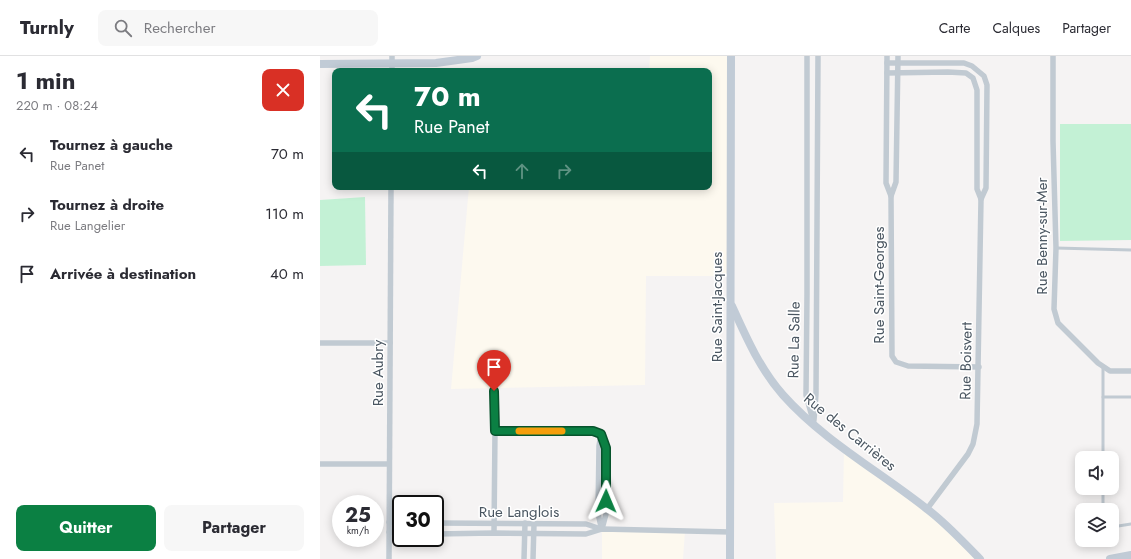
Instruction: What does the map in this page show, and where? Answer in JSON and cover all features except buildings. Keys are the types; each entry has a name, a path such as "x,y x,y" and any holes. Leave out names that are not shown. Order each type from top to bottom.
{"main road":[{"path":"320,64 392,63 427,59 436,63 477,56"},
{"name":"Rue Saint-Jacques","path":"730,559 731,56"},
{"name":"Rue des Carrières","path":"731,303 748,344 769,377 783,395 814,424 928,509 951,529 980,559"},
{"path":"1110,559 1131,555"}],"street":[{"name":"Rue La Salle","path":"807,56 806,395 814,424"},
{"name":"Rue La Salle","path":"814,424 816,394 818,56"},
{"name":"Rue Saint-Georges","path":"887,56 886,183 891,196"},
{"name":"Rue Saint-Georges","path":"898,56 896,182 891,196 892,356 896,362 908,366 978,367"},
{"name":"Rue Benny-sur-Mer","path":"1053,56 1053,141 1056,248 1054,309 1058,322 1098,363 1110,371 1131,371"},
{"path":"887,63 964,63 972,66 978,71 973,78 966,73 887,73"},
{"name":"Rue Boisvert","path":"978,71 984,76 986,85 986,188 981,199"},
{"name":"Rue Boisvert","path":"928,509 968,454 973,444 977,424 981,199 977,189 977,90 973,78"},
{"path":"806,79 818,79"},
{"path":"806,185 817,185"},
{"name":"Rue Aubry","path":"389,559 391,190"},
{"name":"Rue La Salle","path":"807,294 816,294"},
{"path":"320,343 390,343"},
{"path":"494,391 494,533"},
{"path":"495,431 593,431 601,434 606,448 607,462 606,514 602,529"},
{"path":"601,434 598,446 598,513 602,529"},
{"path":"320,464 389,464"},
{"name":"Rue Langlois","path":"444,523 586,524 602,529 730,532"},
{"path":"524,559 525,523"},
{"path":"534,524 534,559"},
{"name":"Rue Langlois","path":"444,534 586,534 602,529"}],"lane":[{"path":"1056,248 1131,250"},
{"path":"1103,366 1103,451"},
{"path":"1103,397 1131,397"},
{"path":"1119,526 1131,524"}],"shaded area":[{"path":"650,56 731,56 731,276 646,276 645,385 451,389 469,190 712,190 712,68 649,68"},
{"path":"844,449 928,509 980,559 776,559 774,503 843,502"},
{"path":"602,529 685,531 683,559 602,559"}],"green space":[{"path":"1060,124 1131,124 1131,240 1060,241"},
{"path":"365,197 366,265 320,266 320,200"}],"slow traffic":[{"path":"519,431 562,431"}],"route":[{"path":"494,391 495,431 593,431 601,434 606,448 606,501"}]}
